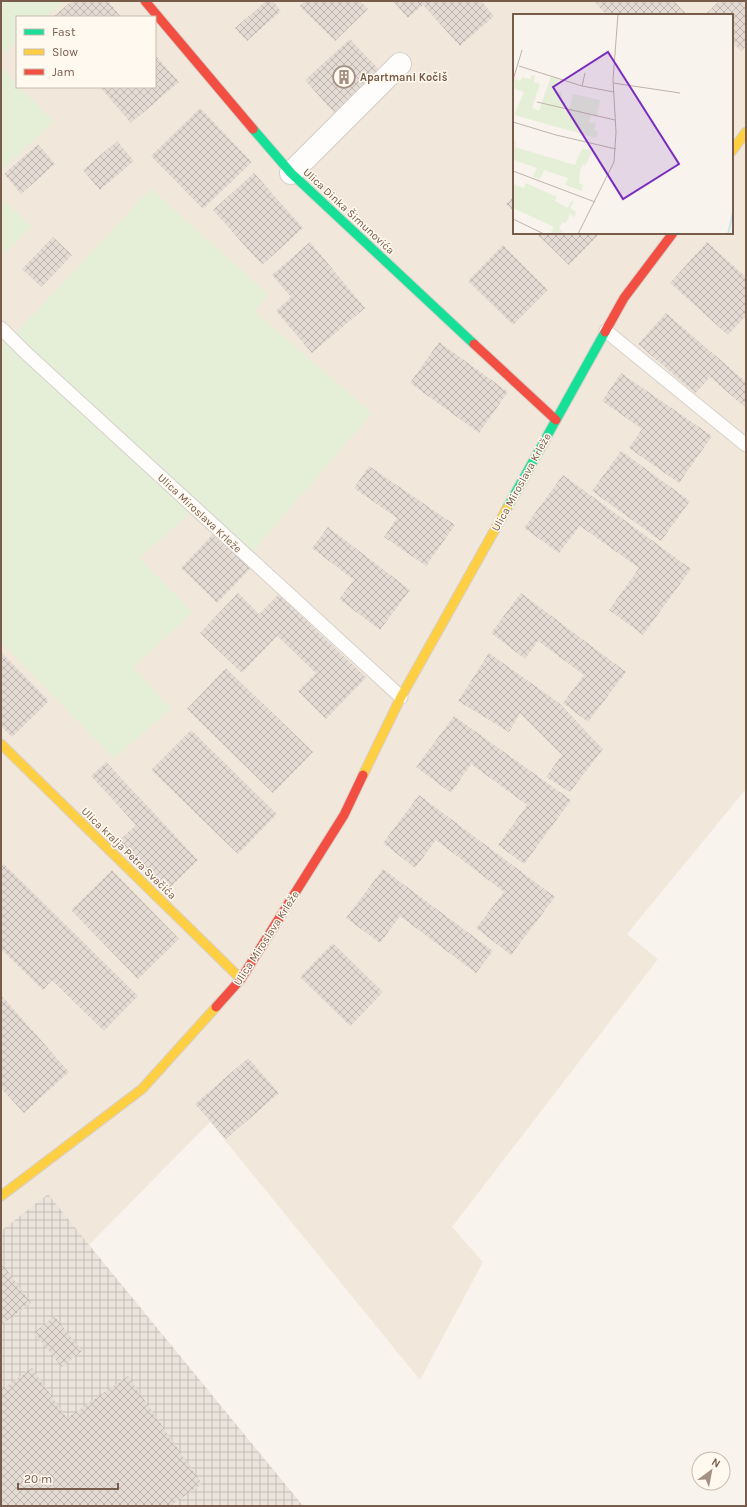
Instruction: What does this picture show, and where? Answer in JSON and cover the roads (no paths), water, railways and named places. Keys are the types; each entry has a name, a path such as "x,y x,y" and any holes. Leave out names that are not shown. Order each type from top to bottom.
{"main road":[{"name":"Ulica Dinka Šimunovića","path":"145,1 291,173 556,420"},
{"path":"733,150 746,132"},
{"name":"Ulica Miroslava Krleže","path":"1,1196 142,1089 241,979 344,815 401,697 624,298 672,234"},
{"name":"Ulica kralja Petra Svačića","path":"1,744 241,979"}],"street":[{"path":"291,173 400,64"}],"lane":[{"name":"Ulica Miroslava Krleže","path":"1,328 26,353 401,697"},
{"path":"606,331 746,445"}],"place":[{"name":"Apartmani Kočiš","path":"344,77"}]}
